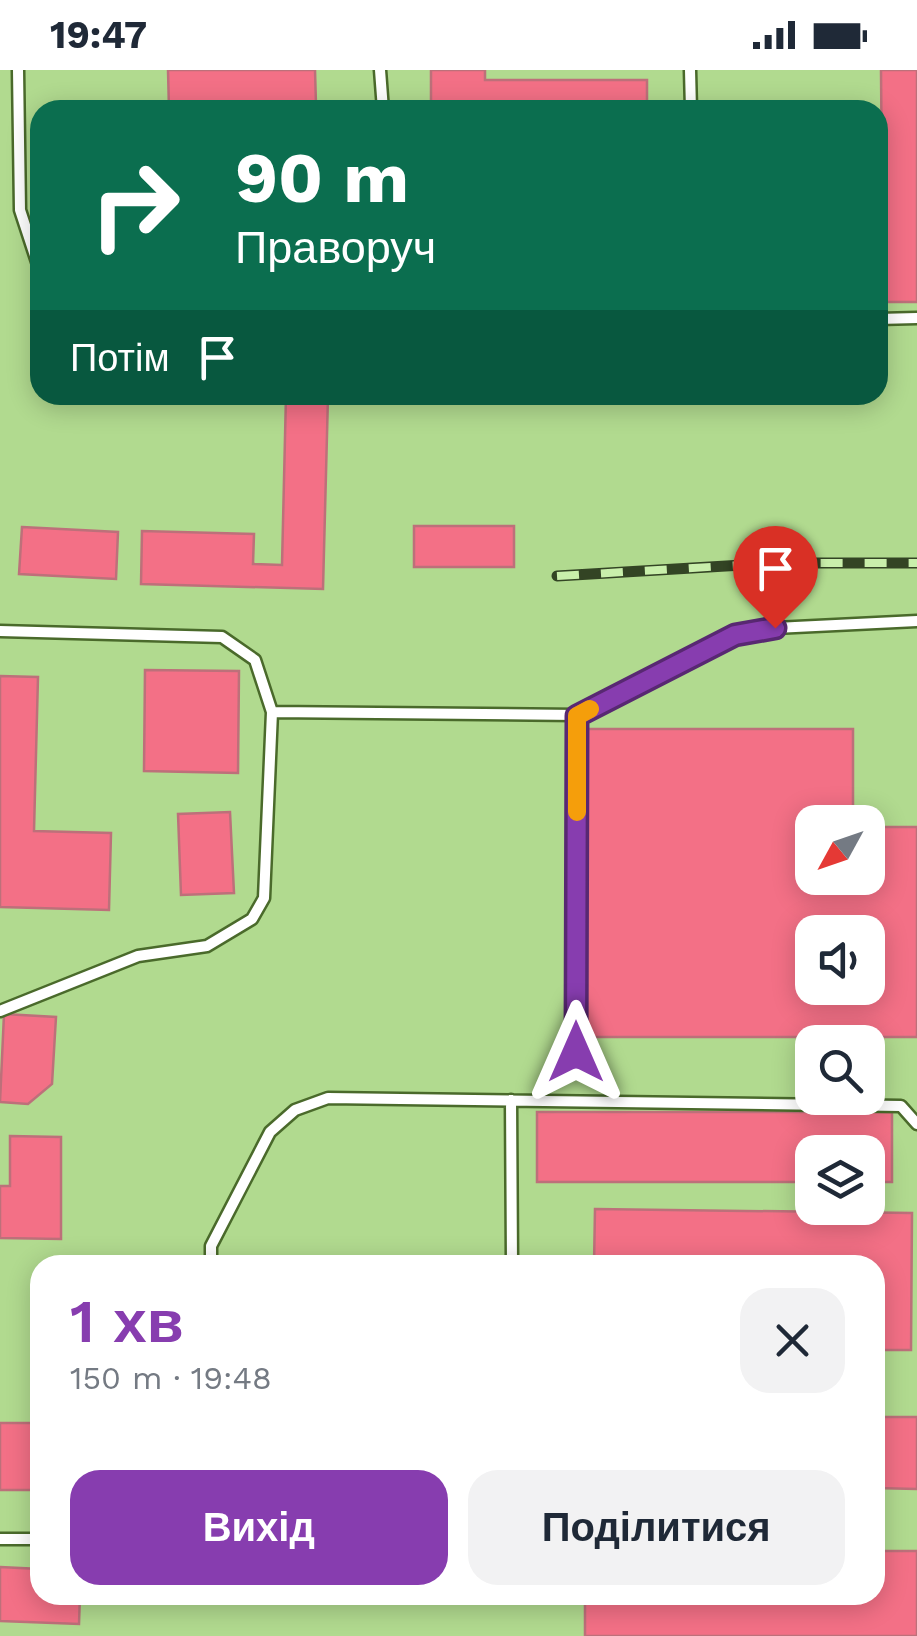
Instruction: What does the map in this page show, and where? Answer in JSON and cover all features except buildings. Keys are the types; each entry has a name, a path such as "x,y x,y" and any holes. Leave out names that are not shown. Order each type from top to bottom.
{"lane":[{"path":"18,70 20,210 30,240"},
{"path":"380,70 382,100"},
{"path":"690,70 690,100"},
{"path":"888,319 917,318"},
{"path":"272,712 577,716 735,635 775,628 917,620"},
{"path":"0,631 222,636 254,660 272,712 264,898 252,919 207,946 138,956 0,1011"},
{"path":"576,1052 577,716"},
{"path":"211,1255 211,1246 270,1132 295,1110 328,1098 900,1106 917,1124"},
{"path":"512,1100 512,1255"},
{"path":"0,1538 30,1538"}],"shaded area":[{"path":"0,70 917,70 917,1636 0,1636"}],"railway":[{"path":"557,576 776,563 917,563"}],"slow traffic":[{"path":"577,812 577,716 590,709"}],"route":[{"path":"576,1052 577,716 735,635 775,628"}]}
